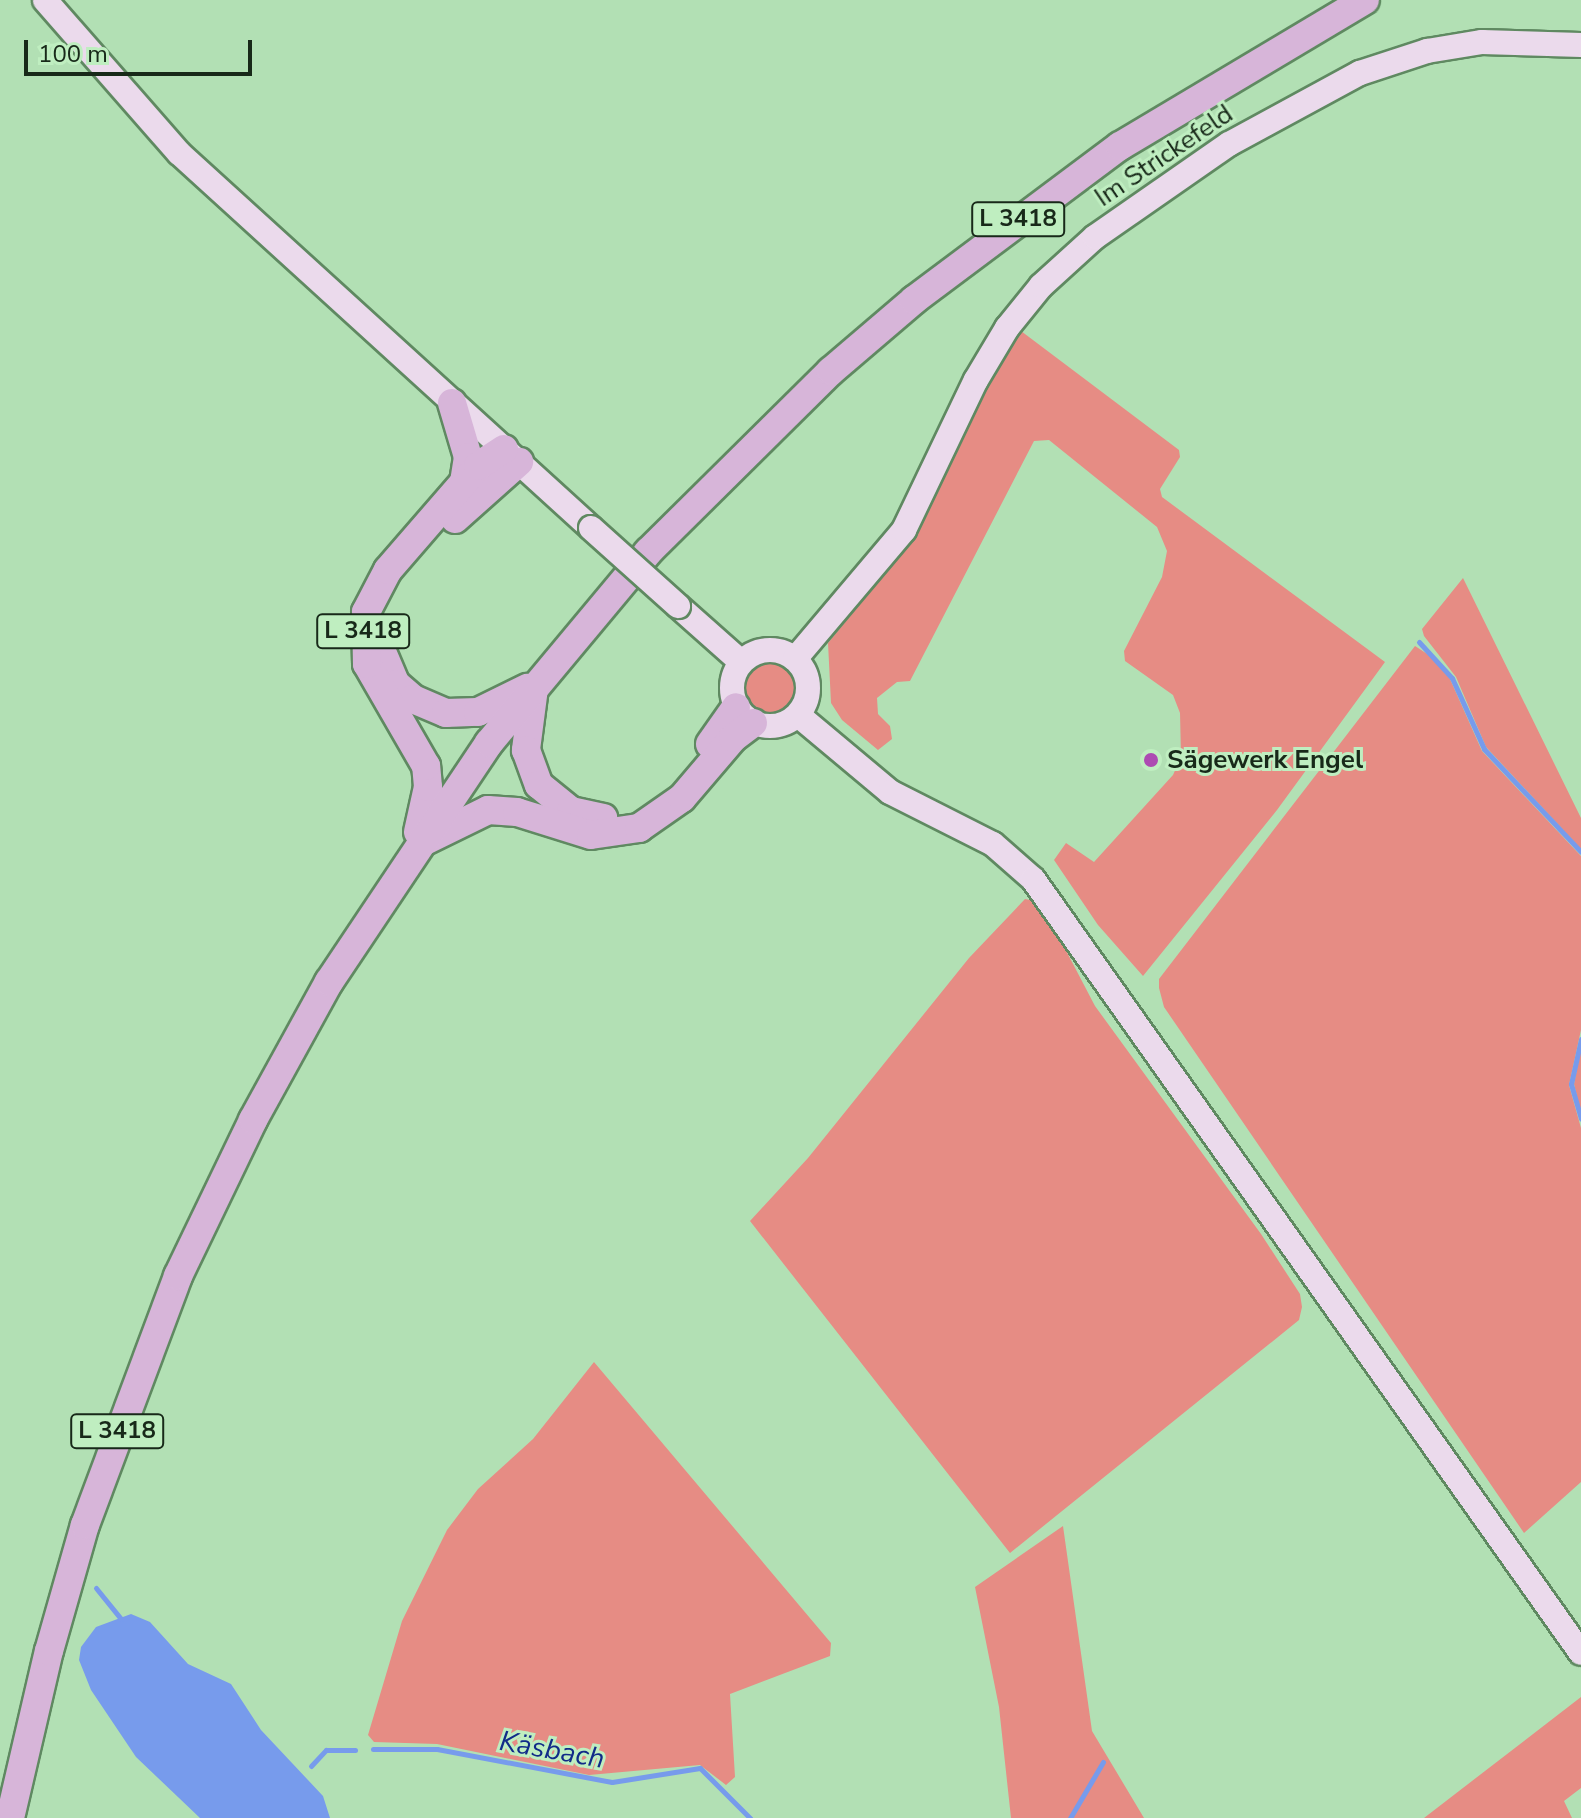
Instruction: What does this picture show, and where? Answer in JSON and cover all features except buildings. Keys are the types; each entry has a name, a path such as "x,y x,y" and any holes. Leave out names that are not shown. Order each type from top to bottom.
{"main road":[{"path":"45,0 179,153 741,662"},
{"name":"L 3418","path":"10,1818 49,1651 85,1525 178,1276 282,1064 414,848 535,683 648,552 831,371 914,300 1120,146 1365,0"},
{"name":"Im Strickefeld","path":"795,659 904,530 976,380 1007,328 1055,271 1095,237 1229,144 1360,73 1427,51 1482,42 1581,45"},
{"path":"452,403 468,457 464,482"},
{"name":"L 3418","path":"512,456 401,581 383,613 381,641 396,684 432,709 478,712 535,683"},
{"name":"L 3418","path":"414,848 428,787 426,766 420,747 374,683 363,629 379,582 464,482 512,456"},
{"path":"762,650 795,659 807,680 798,715 777,726 745,715 732,684 741,662 762,650"},
{"path":"535,683 527,732 531,768 552,798 590,817 629,814 662,793 719,735 745,715"},
{"name":"L 3418","path":"414,848 461,819 488,810 517,812 591,835 639,828 682,798 745,715"},
{"path":"798,715 890,792 993,844 1033,879 1581,1653"}],"shaded area":[{"path":"1021,331 1179,450 1180,457 1160,489 1162,497 1385,662 1277,810 1143,976 1098,925 1054,860 1066,843 1094,862 1173,775 1181,757 1180,713 1173,695 1125,661 1124,651 1162,577 1167,551 1157,527 1049,440 1034,441 910,681 897,682 877,698 878,714 890,726 892,739 878,750 842,720 831,703 828,643 915,536 986,385"},
{"path":"1463,578 1581,818 1581,849 1486,747 1456,677 1424,636 1422,629"},
{"path":"1415,646 1438,661 1450,679 1482,751 1581,856 1581,1030 1569,1085 1581,1128 1581,1482 1524,1533 1164,1007 1159,988 1159,979"},
{"path":"770,660 790,669 799,689 790,709 770,718 750,709 741,689 750,669"},
{"path":"1025,899 1035,901 1049,918 1095,1006 1261,1234 1300,1294 1302,1307 1299,1320 1010,1553 750,1221 808,1158 969,958"},
{"path":"1581,1049 1581,1113 1574,1084"},
{"path":"594,1362 831,1643 830,1656 730,1694 735,1777 726,1785 700,1765 589,1775 437,1744 374,1742 368,1735 402,1621 447,1530 478,1489 533,1439"},
{"path":"1063,1526 1092,1731 1144,1818 1011,1818 999,1707 975,1587"},
{"path":"1581,1697 1581,1788 1564,1801 1572,1818 1424,1818"}],"water":[{"path":"131,1614 150,1622 188,1664 231,1684 261,1730 323,1796 330,1818 200,1818 136,1757 91,1690 79,1660 81,1647 96,1627"}],"waterway":[{"path":"1419,642 1452,678 1484,749 1581,852"},
{"path":"1581,1039 1571,1084 1581,1119"},
{"path":"96,1588 121,1619"},
{"name":"Käsbach","path":"373,1749 437,1749 612,1782 700,1768 750,1818"},
{"name":"Käsbach","path":"311,1766 326,1750 355,1750"},
{"path":"1070,1818 1103,1762"}],"place":[{"name":"Sägewerk Engel","path":"1151,760"}]}
